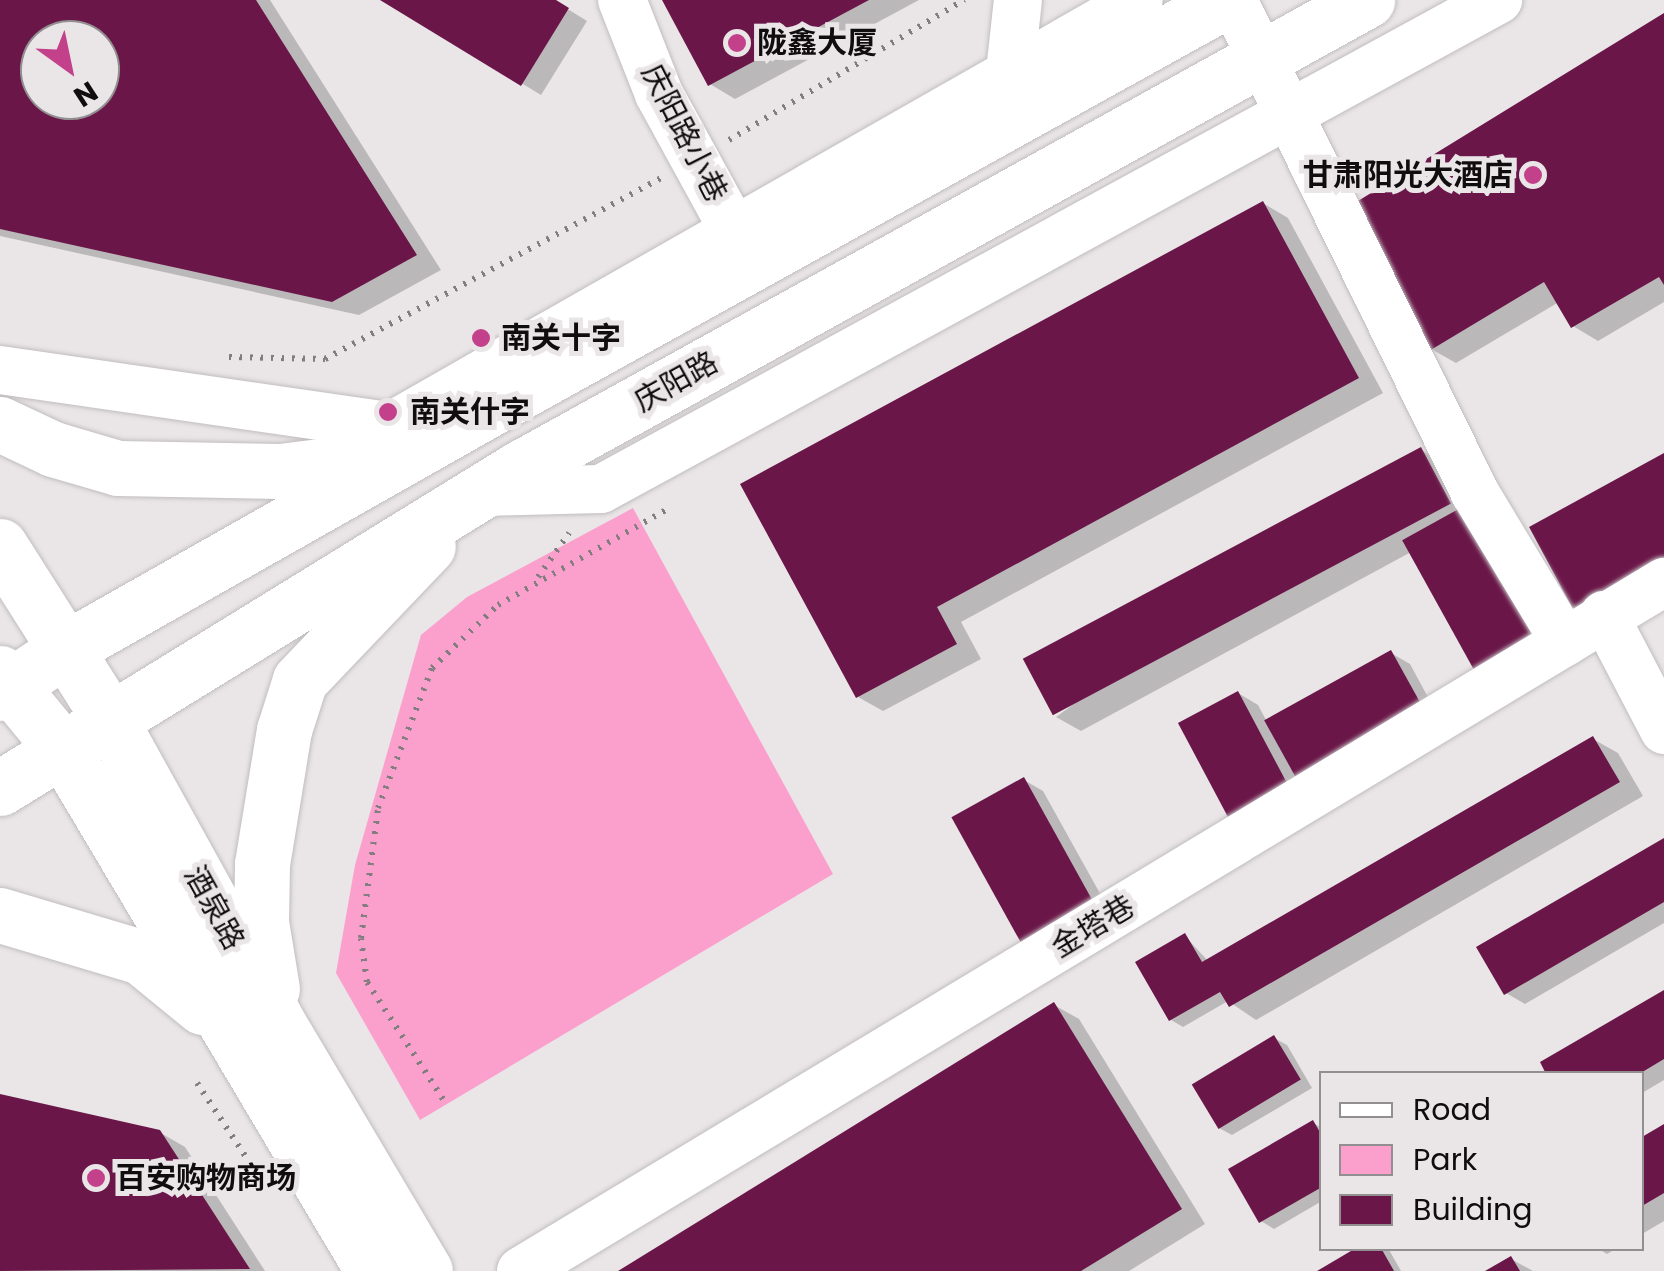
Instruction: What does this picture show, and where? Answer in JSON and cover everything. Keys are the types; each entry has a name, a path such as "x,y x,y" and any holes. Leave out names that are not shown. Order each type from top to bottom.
{"main road":[{"path":"3,684 67,648 398,440 1016,93 1230,0"},
{"name":"庆阳路","path":"0,788 480,492 1367,0"},
{"path":"0,424 53,449 118,468 204,473 321,466 398,440"},
{"path":"267,1046 262,864 284,730 300,680 480,492"},
{"name":"酒泉路","path":"0,546 109,718 373,1271"},
{"name":"酒泉路","path":"3,684 63,750 425,1271"},
{"path":"0,915 142,957 267,1046"}],"street":[{"name":"庆阳路小巷","path":"622,0 659,94 743,247"},
{"path":"1016,93 1138,0"},
{"path":"1230,0 1475,493 1565,642"},
{"path":"480,492 601,489 1498,0"},
{"path":"1014,1 1016,93"},
{"path":"0,370 398,440"},
{"name":"金塔巷","path":"521,1271 1664,582"},
{"path":"1604,615 1664,730"}],"path":[{"path":"212,356 325,359 695,160 964,0"},
{"path":"443,1099 367,982 361,938 378,808 432,668 498,605 668,510"},
{"path":"197,1083 237,1142"}],"green space":[{"path":"633,508 833,874 420,1120 336,973 355,865 421,635 467,597"}],"building":[{"path":"0,0 256,0 417,255 332,302 0,229"},
{"path":"380,0 556,0 569,8 521,86"},
{"name":"陇鑫大厦","path":"662,0 869,0 708,86"},
{"name":"甘肃阳光大酒店","path":"1664,13 1664,285 1659,277 1571,328 1544,282 1429,351 1345,209"},
{"path":"1263,201 1359,378 937,607 957,644 856,698 740,484"},
{"path":"1421,447 1451,504 1053,715 1023,659"},
{"path":"1664,453 1664,562 1574,611 1529,527"},
{"path":"1473,501 1546,632 1475,671 1402,540"},
{"path":"1391,650 1426,714 1300,784 1264,720"},
{"path":"1238,691 1290,789 1230,821 1178,723"},
{"path":"1593,736 1620,782 1229,1007 1220,992 1169,1021 1135,962 1185,933 1202,962"},
{"path":"1024,777 1094,904 1022,944 951,817"},
{"path":"1664,838 1664,902 1504,995 1476,947"},
{"path":"1664,990 1664,1059 1644,1071 1544,1071 1540,1062"},
{"path":"1054,1002 1182,1209 1081,1271 618,1271"},
{"path":"1274,1035 1301,1080 1218,1129 1192,1084"},
{"name":"百安购物商场","path":"0,1094 160,1130 250,1269 0,1271"},
{"path":"1313,1120 1319,1131 1319,1189 1259,1223 1228,1169"},
{"path":"1664,1124 1664,1193 1644,1205 1644,1136"},
{"path":"1351,1251 1383,1251 1394,1271 1317,1271"},
{"path":"1511,1256 1520,1271 1485,1271"}],"place":[{"name":"陇鑫大厦","path":"737,43"},
{"name":"甘肃阳光大酒店","path":"1533,175"},
{"name":"南关十字","path":"481,338"},
{"name":"南关什字","path":"388,412"},
{"name":"百安购物商场","path":"96,1178"}]}
